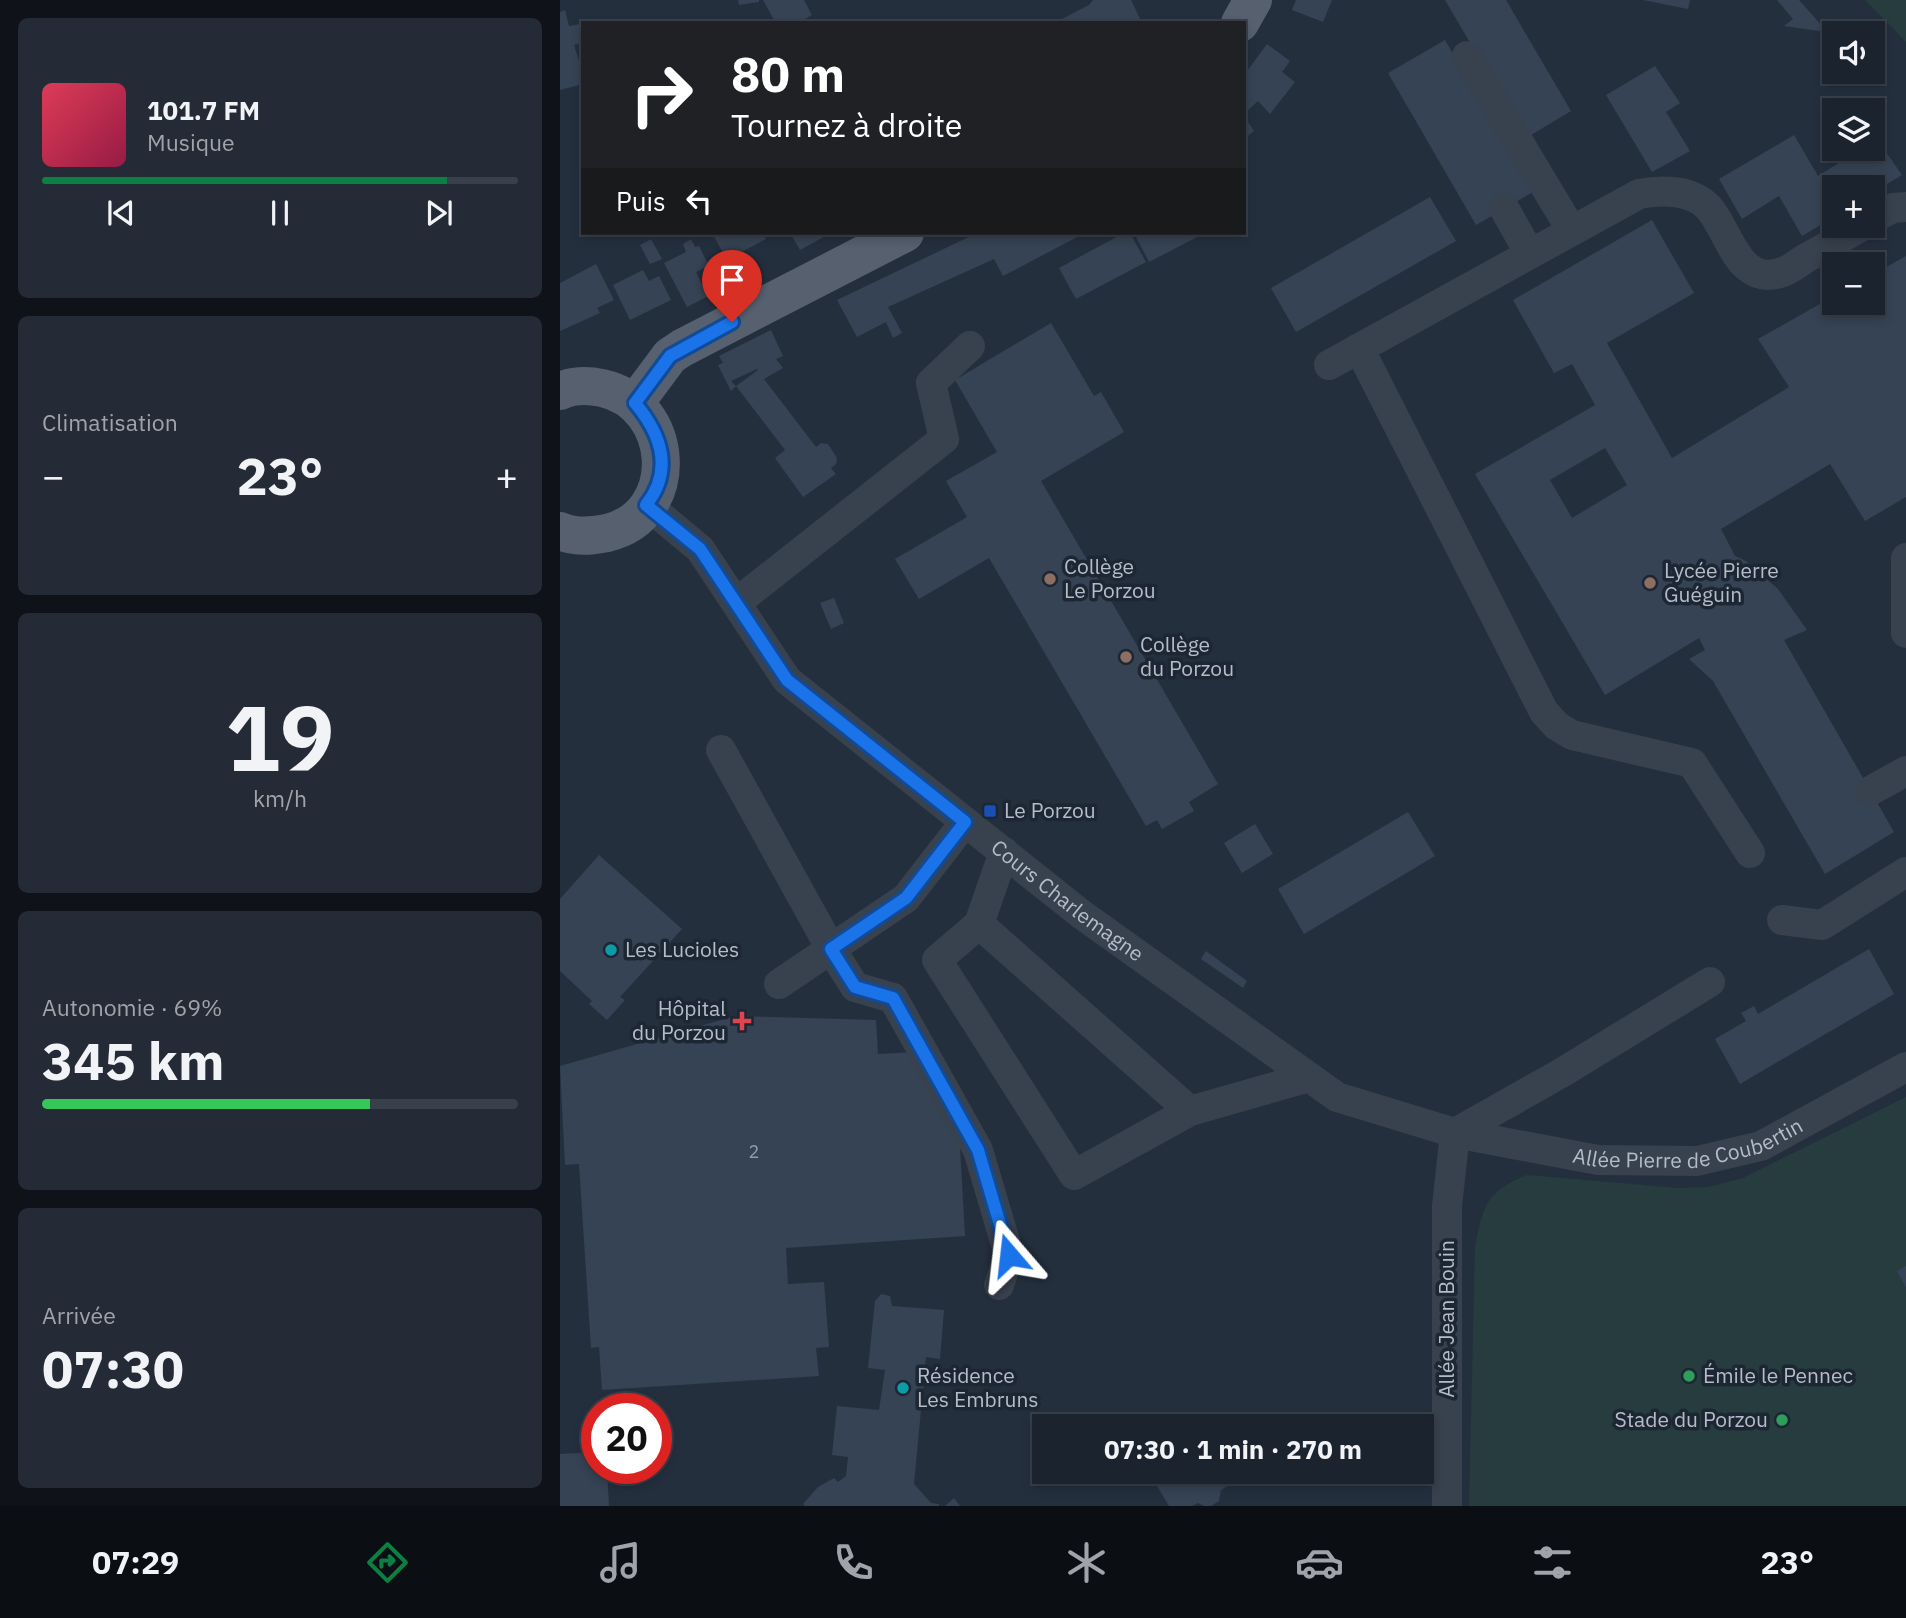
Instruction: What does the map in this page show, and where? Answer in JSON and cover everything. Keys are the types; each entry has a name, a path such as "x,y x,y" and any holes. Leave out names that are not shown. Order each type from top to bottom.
{"main road":[{"path":"1241,21 1253,0"},
{"path":"635,403 670,356 682,348 901,235"},
{"path":"560,391 567,387 591,385 614,390 635,403 652,423 661,447 661,472 653,497 637,517 615,531 590,537 560,531"}],"street":[{"path":"1467,56 1572,231"},
{"path":"1329,365 1639,194 1675,192 1692,196 1709,207 1744,265 1760,274 1782,272 1841,238"},
{"path":"1885,212 1893,208 1906,207"},
{"path":"1504,208 1530,254"},
{"path":"736,603 944,439 931,383 970,346"},
{"path":"1359,348 1544,712 1557,726 1572,735 1692,763 1751,853"},
{"name":"Cours Charlemagne","path":"646,505 700,549 787,680 1081,914 1337,1097 1455,1133"},
{"path":"1906,558 1906,634"},
{"path":"721,750 831,949 855,987 893,998 978,1150 1009,1255 999,1285"},
{"path":"1870,791 1906,771"},
{"path":"779,984 906,898 965,822"},
{"path":"1004,852 979,924 937,961 1074,1175 1190,1111 1309,1077"},
{"path":"1782,920 1822,925 1906,872"},
{"path":"979,924 1190,1111"},
{"path":"1455,1133 1563,1072 1710,982"},
{"name":"Allée Pierre de Coubertin","path":"1455,1133 1598,1160 1697,1161 1761,1146 1906,1067"},
{"name":"Allée Jean Bouin","path":"1447,1506 1447,1206 1455,1133"}],"green space":[{"path":"1865,0 1906,0 1906,42"},
{"name":"Émile le Pennec","path":"1906,1097 1906,1506 1469,1506 1475,1246 1484,1210 1495,1194 1527,1175 1679,1188 1708,1187 1743,1178"}],"building":[{"path":"738,0 759,0 759,2 739,5"},
{"path":"763,0 804,0 812,15 802,21 775,21"},
{"path":"1093,0 1131,0 1141,21 1058,21 1089,5"},
{"path":"1296,0 1332,0 1323,22 1292,10"},
{"path":"1445,0 1506,0 1571,111 1526,138"},
{"path":"1643,0 1690,0 1688,9"},
{"path":"1777,0 1799,0 1822,26 1822,29 1784,26 1793,19"},
{"path":"565,10 569,26 581,25 581,43 574,45 581,68 581,85 560,90 560,12"},
{"path":"1445,40 1533,192 1476,225 1388,73"},
{"path":"1267,44 1290,61 1282,72 1295,82 1270,114 1258,101 1246,112 1246,72"},
{"path":"1655,66 1680,103 1666,112 1690,151 1652,172 1606,95"},
{"path":"1246,119 1254,131 1246,137"},
{"path":"1794,135 1818,176 1842,161 1885,161 1885,151 1902,175 1885,185 1885,175 1822,175 1822,224 1802,236 1779,196 1742,219 1719,179"},
{"path":"1430,197 1456,241 1296,332 1271,288"},
{"name":"Lycée Pierre Guéguin","path":"1652,220 1694,293 1607,343 1672,458 1789,387 1758,339 1822,303 1822,315 1885,315 1885,268 1906,256 1906,497 1865,521 1830,464 1721,529 1735,556 1746,561 1778,589 1807,630 1784,640 1894,832 1825,874 1713,681 1689,659 1705,650 1699,638 1605,695 1475,474 1595,405 1572,364 1554,373 1513,300","holes":["1605,448 1627,485 1572,518 1550,480"]},
{"path":"713,235 764,235 766,239 727,260"},
{"path":"791,235 827,235 800,250"},
{"path":"973,235 1081,235 1003,276 994,259 888,307 902,333 893,338 886,322 857,337 837,300"},
{"path":"1120,235 1131,235 1146,262 1076,299 1059,268"},
{"path":"1135,235 1201,235 1149,262"},
{"path":"651,239 662,259 650,264 640,245"},
{"path":"691,239 695,247 699,246 709,266 696,272 708,296 687,307 664,263 686,252 683,244"},
{"path":"596,264 614,300 597,308 600,313 560,331 560,283"},
{"path":"643,270 649,281 659,276 671,300 630,320 613,285"},
{"name":"Collège Le Porzou","path":"1051,323 1094,396 1101,392 1124,432 1041,481 1218,784 1189,802 1194,811 1162,829 1157,820 1146,826 989,558 919,599 895,559 967,517 946,481 997,452 955,380"},
{"path":"771,330 783,356 776,359 783,368 764,379 816,447 821,443 828,444 837,458 836,464 831,468 836,474 803,497 775,458 785,450 736,386 731,391 718,365 723,363 719,356","holes":["757,369 758,370 736,386 731,381"]},
{"path":"834,598 844,623 831,629 820,603"},
{"path":"1408,812 1435,856 1304,934 1278,889"},
{"path":"1255,824 1273,854 1242,873 1224,843"},
{"name":"Les Lucioles","path":"599,855 682,929 620,997 625,1000 607,1020 589,1004 592,1001 560,971 560,899"},
{"path":"1869,949 1894,994 1740,1084 1715,1039 1746,1021 1741,1013 1754,1006 1758,1014"},
{"path":"1206,951 1247,981 1243,988 1201,959"},
{"path":"735,1016 876,1020 878,1054 915,1052 959,1130 965,1236 786,1248 788,1284 824,1282 829,1347 816,1348 819,1376 602,1390 599,1347 591,1348 579,1164 565,1165 560,1066"},
{"path":"1906,1266 1906,1288 1897,1271"},
{"name":"Résidence Les Embruns","path":"881,1294 890,1296 892,1306 944,1310 940,1359 926,1357 914,1484 931,1503 939,1506 805,1506 803,1504 818,1487 834,1478 838,1482 846,1476 848,1457 832,1455 837,1406 879,1410 885,1370 868,1368 875,1301"},
{"path":"581,1453 581,1484 608,1484 609,1506 560,1506 560,1454"},
{"path":"1156,1484 1231,1484 1221,1490 1219,1501 1211,1506 1198,1503 1192,1506 1169,1506"},
{"path":"954,1498 960,1506 945,1506"}],"place":[{"name":"Collège Le Porzou","path":"1050,579"},
{"name":"Lycée Pierre Guéguin","path":"1650,583"},
{"name":"Collège du Porzou","path":"1126,657"},
{"name":"Le Porzou","path":"990,811"},
{"name":"Les Lucioles","path":"611,950"},
{"name":"Hôpital du Porzou","path":"742,1021"},
{"name":"Émile le Pennec","path":"1689,1376"},
{"name":"Résidence Les Embruns","path":"903,1388"},
{"name":"Stade du Porzou","path":"1782,1420"}],"route":[{"path":"732,322 670,356 635,403 652,423 661,447 661,472 653,497 646,505 700,549 787,680 965,822 906,898 831,949 855,987 893,998 978,1150 1009,1255"}]}
